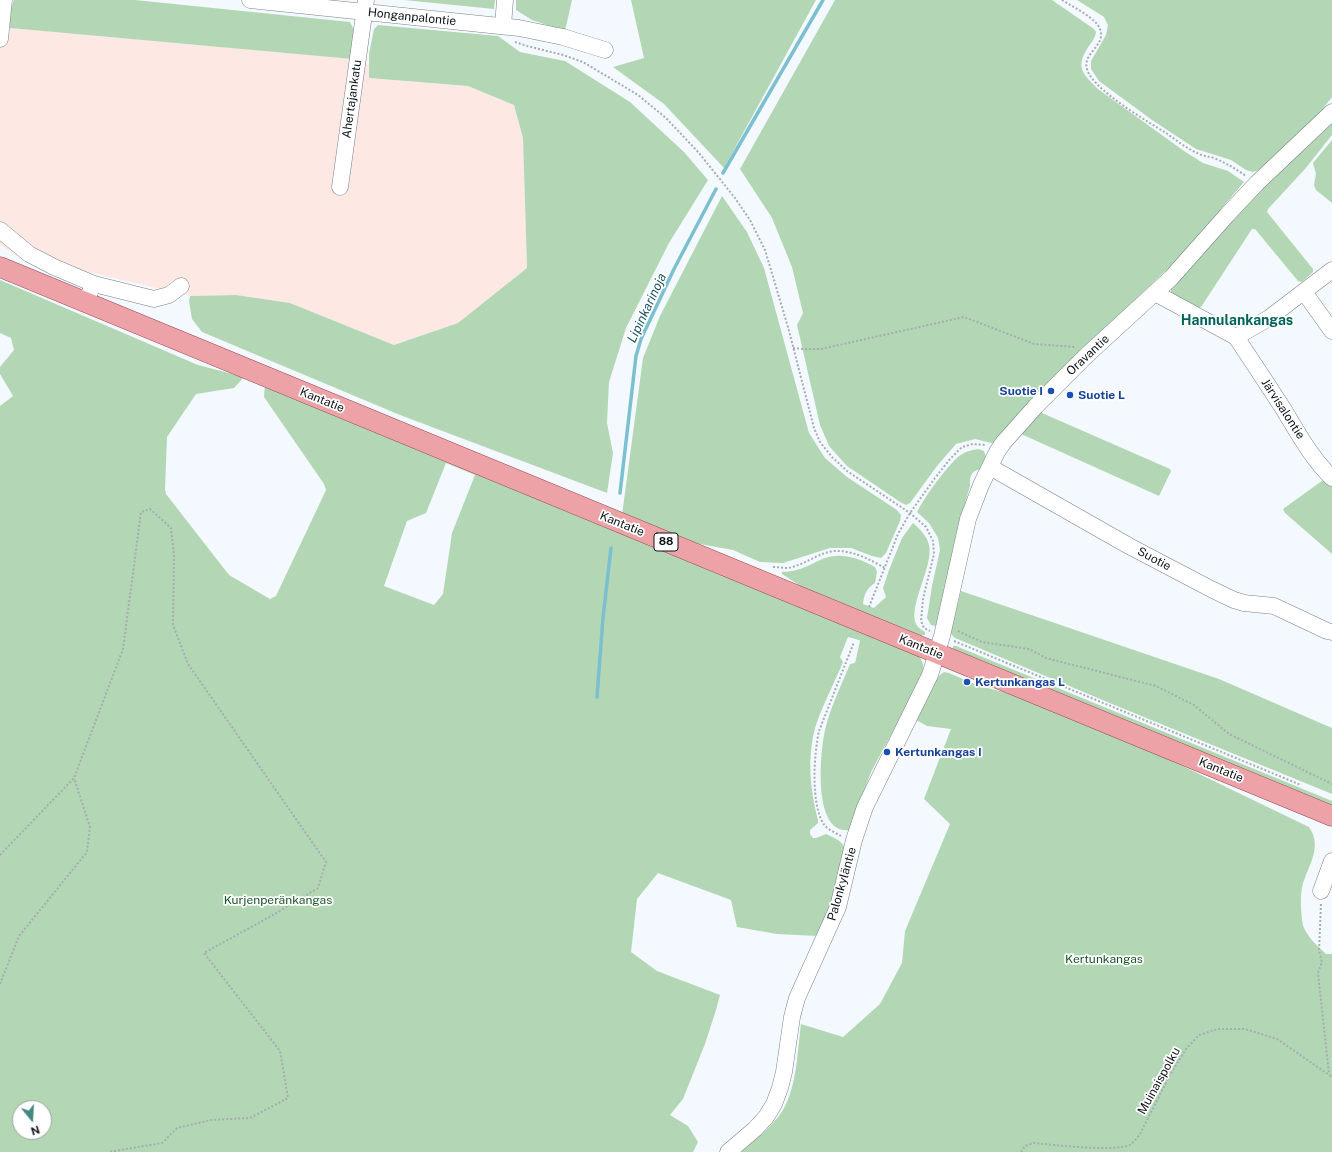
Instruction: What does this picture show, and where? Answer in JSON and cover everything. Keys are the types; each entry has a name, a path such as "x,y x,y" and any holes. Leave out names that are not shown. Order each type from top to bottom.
{"main road":[{"name":"Kantatie","path":"0,268 941,638 1332,816"}],"street":[{"path":"0,39 4,0"},
{"name":"Honganpalontie","path":"250,0 365,6 555,35 605,50"},
{"path":"503,26 505,0"},
{"name":"Ahertajankatu","path":"340,187 365,6"},
{"name":"Oravantie","path":"941,638 972,505 997,452 1003,443 1018,425 1087,355 1155,293 1186,262 1226,215 1257,183 1332,112"},
{"path":"0,230 29,254 54,268 94,284 154,299 169,295 181,286"},
{"path":"1236,337 1269,318 1332,270"},
{"path":"85,302 94,284"},
{"path":"1304,292 1332,331"},
{"name":"Järvisalontie","path":"1155,293 1236,337 1274,394 1309,451 1332,478"},
{"name":"Suotie","path":"990,467 1129,546 1211,589 1244,603 1274,606 1330,631"},
{"name":"Palonkyläntie","path":"728,1152 755,1129 766,1117 774,1104 784,1072 792,1017 797,998 830,927 838,906 854,840 865,807 890,753 923,690 941,638"},
{"path":"1321,891 1332,862"}],"path":[{"path":"1062,0 1087,15 1101,30 1098,43 1086,65 1087,70 1096,84 1137,115 1197,153 1227,164 1257,183"},
{"path":"503,26 508,36 517,43 563,54 583,62 638,95 666,118 698,153 735,198 750,220 765,250 814,428 820,442 832,457 847,471 910,514 926,527 933,541 934,554 923,599 921,621 924,628 941,638 1303,785"},
{"path":"793,348 821,349 964,317 1034,344 1076,347 1087,355"},
{"path":"869,606 886,568 898,534 910,514 950,459 962,447 973,444 986,445 997,452"},
{"path":"0,855 74,778 123,649 141,512 150,509 171,528 174,555 173,625 188,664 326,862 318,888 274,915 204,953 280,1051 288,1098 250,1118 211,1120 177,1128 162,1143 109,1152"},
{"path":"771,567 788,568 826,553 836,551 846,552 868,559 886,568"},
{"path":"941,638 1029,649 1046,658 1156,686 1194,705 1229,734 1332,784"},
{"path":"854,642 819,731 816,745 814,775 818,808 822,821 826,827 839,835 854,840"},
{"path":"0,984 19,936 87,852 90,827 74,778"},
{"path":"1321,891 1319,951 1322,962 1318,973 1329,1075"},
{"name":"Muinaispolku","path":"1021,1152 1025,1146 1034,1143 1116,1149 1129,1146 1140,1134 1170,1076 1186,1049 1198,1035 1218,1029 1245,1029 1277,1039 1332,1077"}],"shaded area":[{"path":"0,27 352,59 369,65 370,78 468,86 514,105 523,138 527,268 458,323 394,345 290,303 236,295 190,296 16,255 0,245"}],"green space":[{"path":"14,0 135,0 350,22 356,34 352,59 10,28 9,13"},
{"path":"404,0 495,0 494,9"},
{"path":"516,0 572,0 565,31 532,20 516,10"},
{"path":"631,0 816,0 724,168 664,104 613,67 644,58"},
{"path":"835,0 1052,0 1094,29 1096,32 1094,39 1083,56 1082,66 1085,75 1098,89 1184,151 1203,163 1228,171 1244,182 1181,256 1101,332 995,444 975,439 956,444 937,466 910,503 906,505 847,466 829,446 820,425 797,325 803,313 792,267 772,218 740,169"},
{"path":"1077,0 1332,0 1332,97 1318,115 1261,169 1253,172 1246,170 1231,160 1196,149 1152,120 1099,81 1091,69 1091,61 1106,35 1108,25 1104,17"},
{"path":"378,25 498,36 520,52 565,61 630,102 684,152 708,180 669,243 626,328 609,382 607,423 613,453 607,493 400,415 202,332 192,319 189,301 190,296 236,295 290,303 394,345 458,323 527,268 523,138 514,105 468,86 369,78 369,54 374,29"},
{"path":"1332,120 1332,135 1305,169 1268,209 1267,212 1313,269 1313,272 1302,282 1298,281 1255,229 1252,229 1201,307 1196,310 1173,294 1171,292 1171,287 1231,218 1271,181"},
{"path":"1332,140 1332,203 1316,190 1314,185 1316,174 1313,163"},
{"path":"722,196 747,232 764,268 809,433 825,458 847,477 897,510 901,515 900,521 886,553 881,558 851,548 830,548 783,563 760,562 733,550 694,543 622,515 643,358 660,316"},
{"name":"Kurjenperänkangas","path":"0,280 198,365 244,377 234,388 196,394 167,437 165,489 166,494 229,575 270,599 276,596 326,490 324,484 264,397 265,384 918,655 921,658 923,671 920,681 872,770 850,830 838,828 829,820 824,807 821,790 821,756 827,722 850,664 855,663 860,641 848,637 840,657 843,662 821,712 815,728 813,739 810,774 818,823 810,830 810,834 813,838 816,838 826,834 841,842 846,851 834,897 817,936 777,934 737,927 731,900 658,873 637,899 631,952 657,971 720,995 705,1044 683,1099 670,1115 688,1126 698,1142 693,1152 0,1152 0,406 13,396 0,374 0,367 14,350 11,338 0,333","holes":["446,463 475,475 452,533 443,594 434,605 384,586 407,521 426,513"]},
{"path":"1041,411 1042,413 1170,469 1171,471 1159,496 1021,434"},
{"path":"978,449 984,451 986,457 980,469 972,473 970,486 953,548 942,611 936,626 931,625 927,618 940,550 938,538 929,523 917,512 925,498 953,462 963,454"},
{"path":"1326,478 1332,484 1332,554 1285,513 1283,509"},
{"path":"913,523 927,539 930,554 915,607 914,616 916,624 925,632 925,635 916,636 805,589 782,574 782,572 800,569 831,556 845,556 864,561 875,567 877,572 875,583 866,592 863,604 874,608 886,597 883,588 889,570 902,538"},
{"path":"961,591 1219,679 1332,728 1332,794 955,638 950,633"},
{"path":"953,646 1332,801 1332,809 1002,672 953,649"},
{"name":"Kertunkangas","path":"944,672 979,686 1008,693 1164,757 1309,827 1315,843 1313,858 1301,892 1303,925 1308,936 1326,954 1332,954 1332,1152 741,1152 770,1126 785,1106 793,1084 801,1024 843,1037 880,1004 902,963 905,931 950,824 924,799 951,729 927,726 916,720 936,680"}],"waterway":[{"name":"Lipinkarinoja","path":"723,173 823,0"},
{"name":"Lipinkarinoja","path":"620,493 636,356 641,339 674,269 716,189"},
{"path":"597,697 603,618 611,548"}],"place":[{"name":"Suotie I","path":"1051,391"},
{"name":"Suotie L","path":"1070,395"},
{"name":"Kertunkangas L","path":"967,682"},
{"name":"Kertunkangas I","path":"887,752"}],"district":[{"name":"Hannulankangas","path":"1237,321"}]}
